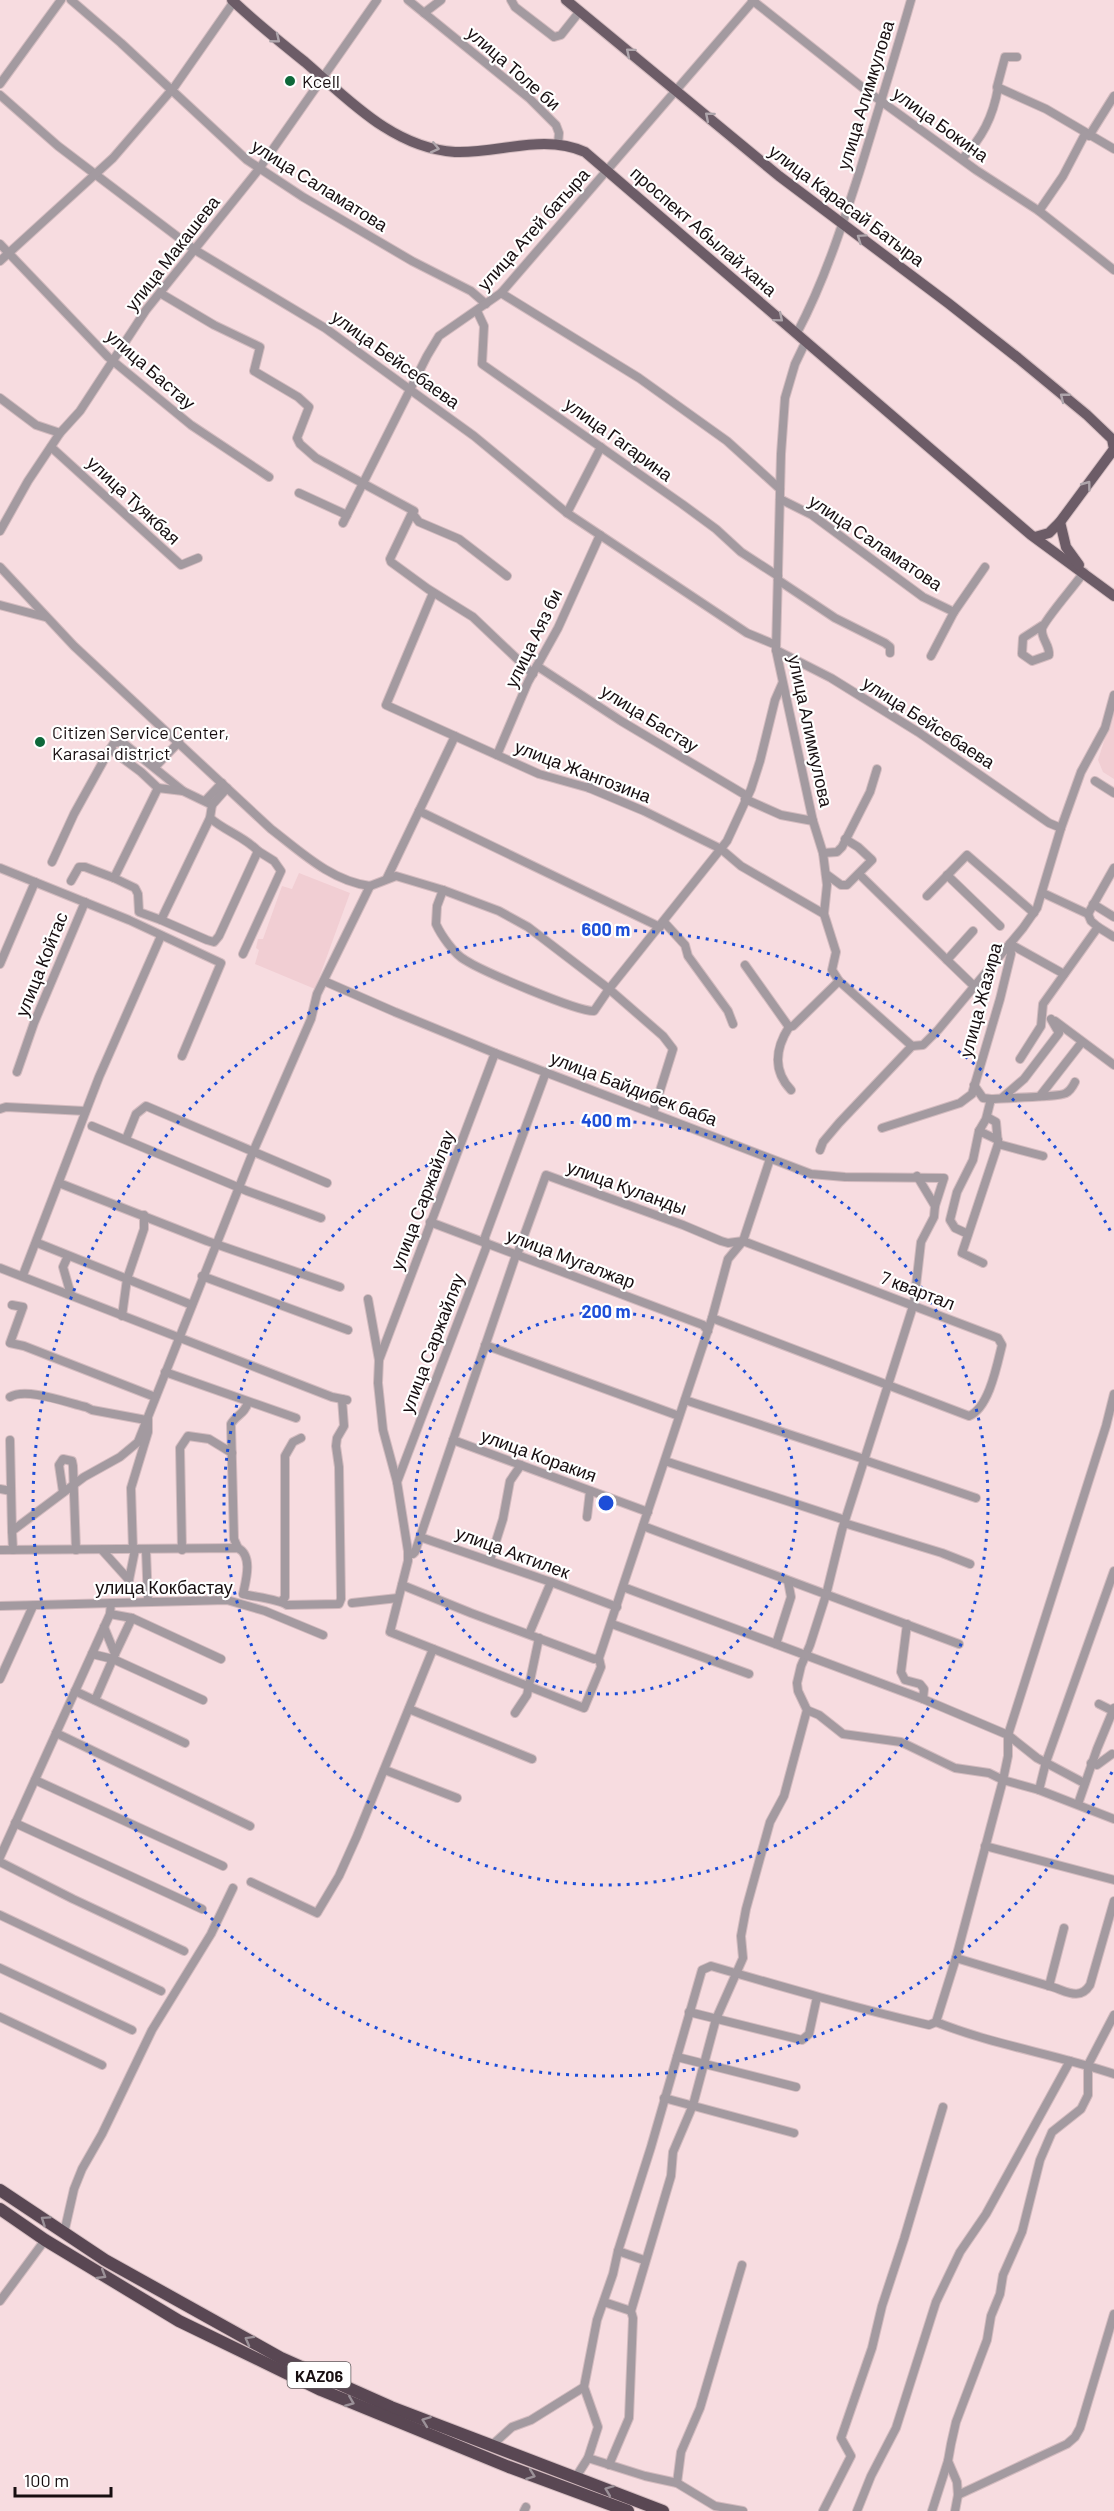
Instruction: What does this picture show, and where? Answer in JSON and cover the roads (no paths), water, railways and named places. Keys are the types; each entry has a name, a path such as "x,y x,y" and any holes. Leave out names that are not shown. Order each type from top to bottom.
{"highway":[{"name":"KАZ06","path":"0,2190 64,2233 164,2294 281,2358 391,2407 663,2511"},
{"name":"KАZ06","path":"0,2209 45,2240 179,2321 321,2391 508,2467 628,2511"}],"main road":[{"name":"проспект Абылай хана","path":"233,0 373,120 403,137 434,148 464,152 558,144 585,152 1035,537 1114,596"},
{"name":"улица Карасай Батыра","path":"566,0 842,225 957,309 1111,436"},
{"path":"1035,537 1048,533 1060,522 1114,448 1111,436"},
{"path":"1060,522 1066,547 1085,573"}],"street":[{"path":"0,84 61,0"},
{"name":"улица Саламатова","path":"71,0 172,90 223,140 259,168 303,197 412,261 471,291 486,304"},
{"path":"0,261 97,174 172,90 233,0"},
{"name":"улица Макашева","path":"0,531 18,497 60,433 80,411 112,360 160,293 259,168 377,0"},
{"name":"улица Толе би","path":"408,0 529,98 556,125 559,133 558,144"},
{"path":"424,13 441,0"},
{"path":"510,0 514,7 554,37 561,35 580,11"},
{"name":"улица Бокина","path":"753,0 882,101 1039,211 1114,270"},
{"name":"улица Атей батыра","path":"299,493 345,519 439,336 501,293 753,0"},
{"name":"улица Алимкулова","path":"839,981 832,970 836,952 824,914 827,885 823,853 813,821 801,756 782,684 776,647 785,398 801,337 842,225 882,101 911,0"},
{"path":"962,159 980,138 987,125 1005,57 1017,57"},
{"path":"998,88 1046,109 1114,149"},
{"name":"улица Бейсебаева","path":"0,95 58,146 195,250 301,313 474,436 567,513 600,536 747,633 831,678 901,722 1048,823 1061,828"},
{"path":"1039,211 1114,96"},
{"name":"улица Бастау","path":"0,244 112,360 191,425 269,477"},
{"path":"160,293 214,325 261,347 254,371 298,397 309,407 297,438 300,444 316,458 414,511 412,513 419,522 443,531 467,544 507,576"},
{"name":"улица Саламатова","path":"501,293 639,378 727,441 780,494 923,597 954,612"},
{"name":"улица Гагарина","path":"477,311 484,326 482,364 682,504 741,552 835,618 885,643 890,647 890,653"},
{"path":"0,398 33,424 60,433"},
{"name":"улица Туякбая","path":"51,447 181,565 198,558"},
{"path":"567,513 601,447"},
{"name":"улица Бастау","path":"412,513 390,558 396,566 473,617 535,670 746,797 780,815 813,821"},
{"name":"улица Аяз би","path":"497,755 600,536"},
{"path":"0,567 45,617 297,851 353,884 370,886 396,876 499,911 528,927 609,989 663,1036 673,1050 652,1113"},
{"path":"931,656 954,612 985,567"},
{"path":"1043,625 1042,637 1049,654 1032,662 1022,654 1023,638 1043,625 1085,573"},
{"name":"улица Жангозина","path":"433,592 386,705 539,774 589,788 644,811 721,849 741,866 824,914"},
{"path":"0,605 45,617"},
{"path":"442,890 435,918 436,924 462,959 553,998 588,1011 594,1011 721,849 760,761 775,699 782,684"},
{"name":"улица Жазира","path":"882,1128 960,1103 972,1094 1000,999 1011,954 1010,944 1034,913 1043,893 1061,828 1081,772 1104,728 1114,695"},
{"path":"387,878 455,736"},
{"path":"52,862 74,814 114,743 122,742 183,791 209,803"},
{"path":"155,767 179,742"},
{"path":"110,750 141,772 158,788 183,791"},
{"path":"823,853 837,852 870,792 877,769"},
{"path":"589,788 594,777"},
{"path":"1095,782 1114,793"},
{"path":"161,920 210,818 209,803 225,786"},
{"path":"114,878 158,788"},
{"path":"419,812 662,924 685,945 688,956 728,1011 733,1024"},
{"path":"210,818 220,827 253,845 274,861 280,871 243,954"},
{"path":"826,874 843,886 872,860 845,839"},
{"path":"71,881 79,867 114,878 135,888 138,894 139,912 214,942 219,936 258,851"},
{"path":"927,896 967,855 1034,913"},
{"path":"0,868 129,920 221,963 182,1056"},
{"path":"1088,914 1113,872"},
{"path":"859,874 975,987"},
{"path":"947,876 1000,926"},
{"path":"0,964 34,882"},
{"path":"12,1531 73,1484 120,1458 138,1442 202,1276 253,1152 306,1033 315,1010 314,1002 370,886"},
{"path":"1043,893 1088,914 1091,921 1114,937"},
{"name":"улица Койтас","path":"17,1072 34,1023 85,903"},
{"path":"1093,904 1114,917"},
{"path":"1020,1059 1041,1026 1042,1008 1098,927"},
{"path":"947,960 974,930"},
{"path":"22,1275 85,1111 161,936"},
{"path":"820,1150 823,1142 839,1123 912,1046 923,1045 1010,944 1064,974"},
{"path":"745,965 789,1027"},
{"name":"улица Байдибек баба","path":"324,981 495,1053 812,1173 844,1177 944,1178 935,1206"},
{"path":"791,1090 780,1075 777,1065 778,1053 789,1027 793,1026 839,981 912,1046"},
{"path":"1002,1098 1023,1080 1059,1033 1042,1008"},
{"path":"1051,1019 1114,1065"},
{"path":"1037,1096 1082,1042"},
{"name":"улица Саржайлау","path":"379,1360 495,1053"},
{"name":"улица Саржайляу","path":"433,1649 390,1632 408,1554 397,1482 486,1244 485,1237 496,1204 546,1072"},
{"path":"1023,1080 1025,1089 1037,1096"},
{"path":"974,1085 983,1098 990,1100 1037,1096 1051,1098 1067,1093 1075,1082"},
{"path":"968,1234 955,1228 950,1220 957,1192 973,1160 979,1131 987,1117 990,1100"},
{"path":"126,1139 136,1114 146,1106 327,1182"},
{"path":"3,1108 85,1111"},
{"path":"983,1263 962,1253 998,1142 996,1122 987,1117"},
{"path":"92,1126 321,1218"},
{"path":"979,1131 998,1142 1043,1156"},
{"path":"251,1882 317,1913 339,1876 386,1770 433,1649 584,1708 601,1667 599,1658 708,1331 728,1259 743,1241 770,1159"},
{"name":"улица Куланды","path":"517,1255 546,1175 721,1241 728,1243 743,1241"},
{"path":"917,1176 935,1206 934,1217 921,1242 913,1306 864,1459 826,1595 797,1683 800,1698 807,1710 819,1715 843,1734 901,1742 955,1768 988,1773 1114,1819"},
{"path":"59,1183 340,1287"},
{"path":"122,1316 127,1280 144,1229 144,1215"},
{"name":"улица Мугалжар","path":"430,1222 702,1325 708,1331"},
{"name":"7 квартал","path":"743,1241 998,1338 1002,1345 985,1400 979,1411 969,1416 887,1386"},
{"path":"40,1244 192,1305"},
{"path":"408,1554 415,1552 517,1255"},
{"path":"68,1256 63,1267 71,1295"},
{"path":"0,1268 332,1397 345,1400 344,1425 336,1446 339,1467 341,1601 336,1604 287,1605 243,1594"},
{"path":"202,1276 348,1330"},
{"path":"368,1299 379,1360 378,1383 383,1431 397,1482"},
{"path":"12,1305 23,1307 10,1343 24,1346 155,1396"},
{"path":"712,1318 887,1386"},
{"path":"485,1345 679,1416"},
{"path":"165,1372 296,1418"},
{"path":"10,1397 20,1392 92,1410 147,1418"},
{"path":"936,2022 956,1958 1003,1780 1008,1756 1008,1735 1106,1426 1114,1394"},
{"path":"685,1400 976,1498"},
{"path":"238,1548 234,1539 231,1424 234,1419 242,1415 248,1402"},
{"path":"102,1550 129,1580 134,1550 131,1488 148,1432 147,1418"},
{"path":"182,1550 180,1448 182,1443 188,1436 202,1437 232,1453"},
{"path":"282,1602 285,1597 286,1567 285,1456 292,1442 301,1438"},
{"path":"10,1440 13,1550"},
{"name":"улица Коракия","path":"453,1440 648,1512"},
{"path":"63,1492 59,1471 60,1462 63,1459 72,1461 76,1550"},
{"path":"665,1461 970,1564"},
{"path":"490,1560 503,1519 510,1481 520,1466"},
{"path":"0,1489 11,1491"},
{"path":"587,1517 590,1491"},
{"path":"643,1526 959,1644"},
{"name":"улица Актилек","path":"420,1537 617,1607"},
{"path":"0,1550 238,1548 244,1551 246,1557 243,1594 240,1603"},
{"path":"146,1550 148,1602"},
{"path":"1039,1790 1046,1762 1114,1571"},
{"path":"776,1644 791,1597 788,1581"},
{"path":"529,1635 551,1582"},
{"path":"402,1585 529,1635 594,1659 599,1658"},
{"path":"623,1587 923,1699 1008,1735 1046,1762 1084,1783"},
{"path":"352,1603 398,1598"},
{"name":"улица Кокбастау","path":"0,1606 227,1600 323,1635"},
{"path":"0,1857 110,1614 111,1603"},
{"path":"0,1679 33,1606"},
{"path":"110,1614 132,1618 221,1659"},
{"path":"95,1700 132,1618"},
{"path":"612,1624 749,1674"},
{"path":"891,1687 901,1672 907,1624"},
{"path":"104,1627 114,1657"},
{"path":"515,1713 525,1700 539,1638"},
{"path":"92,1654 114,1657 203,1700"},
{"path":"901,1672 905,1680 920,1684 924,1689 923,1699"},
{"path":"75,1691 185,1743"},
{"path":"1078,1804 1091,1763 1113,1709 1099,1704"},
{"path":"409,1709 532,1759"},
{"path":"609,2465 629,2418 633,2318 631,2311 671,2176 673,2152 693,2105 716,2019 738,1974 743,1958 741,1936 746,1909 770,1822 784,1796 807,1710"},
{"path":"56,1733 250,1826"},
{"path":"1091,1763 1097,1764 1112,1754"},
{"path":"386,1770 457,1798"},
{"path":"35,1780 224,1866"},
{"path":"15,1823 202,1909"},
{"path":"985,1846 1114,1880"},
{"path":"0,1862 184,1951"},
{"path":"64,2233 74,2189 82,2169 102,2134 152,2030 211,1934 233,1888"},
{"path":"956,1958 1079,1995 1084,1993 1090,1985 1114,1901"},
{"path":"0,1916 161,1991"},
{"path":"1049,1986 1064,1928"},
{"path":"576,2477 588,2458 598,2427 584,2387 597,2320 613,2274 702,1970 711,1966 817,1997 929,2025 936,2022 962,2032 1035,2050 1114,2074"},
{"path":"0,1968 132,2030"},
{"path":"689,2012 802,2040 809,2034 817,1997"},
{"path":"932,2511 948,2460 956,2422 987,2340 991,2316 1000,2294 1003,2275 1022,2232 1031,2204 1040,2160 1052,2132 1081,2109 1088,2095 1088,2065 1114,2015"},
{"path":"0,2017 102,2065"},
{"path":"676,2056 796,2087"},
{"path":"857,2511 871,2476 896,2428 936,2302 960,2252 986,2214 1070,2061"},
{"path":"664,2098 794,2133"},
{"path":"823,2511 851,2457 841,2438 872,2348 882,2306 943,2107"},
{"path":"0,2301 45,2240"},
{"path":"618,2251 645,2260"},
{"path":"677,2484 681,2452 700,2408 742,2265"},
{"path":"604,2302 631,2311"},
{"path":"958,2495 1067,2444 1075,2437 1080,2428 1114,2314"},
{"path":"491,2446 512,2427 531,2420 584,2387"},
{"path":"588,2458 677,2484 715,2506 743,2511"},
{"path":"948,2460 957,2482 958,2495 955,2511"}],"place":[{"name":"Kcell","path":"290,81"},
{"name":"Citizen Service Center, Karasai district","path":"40,742"}]}
